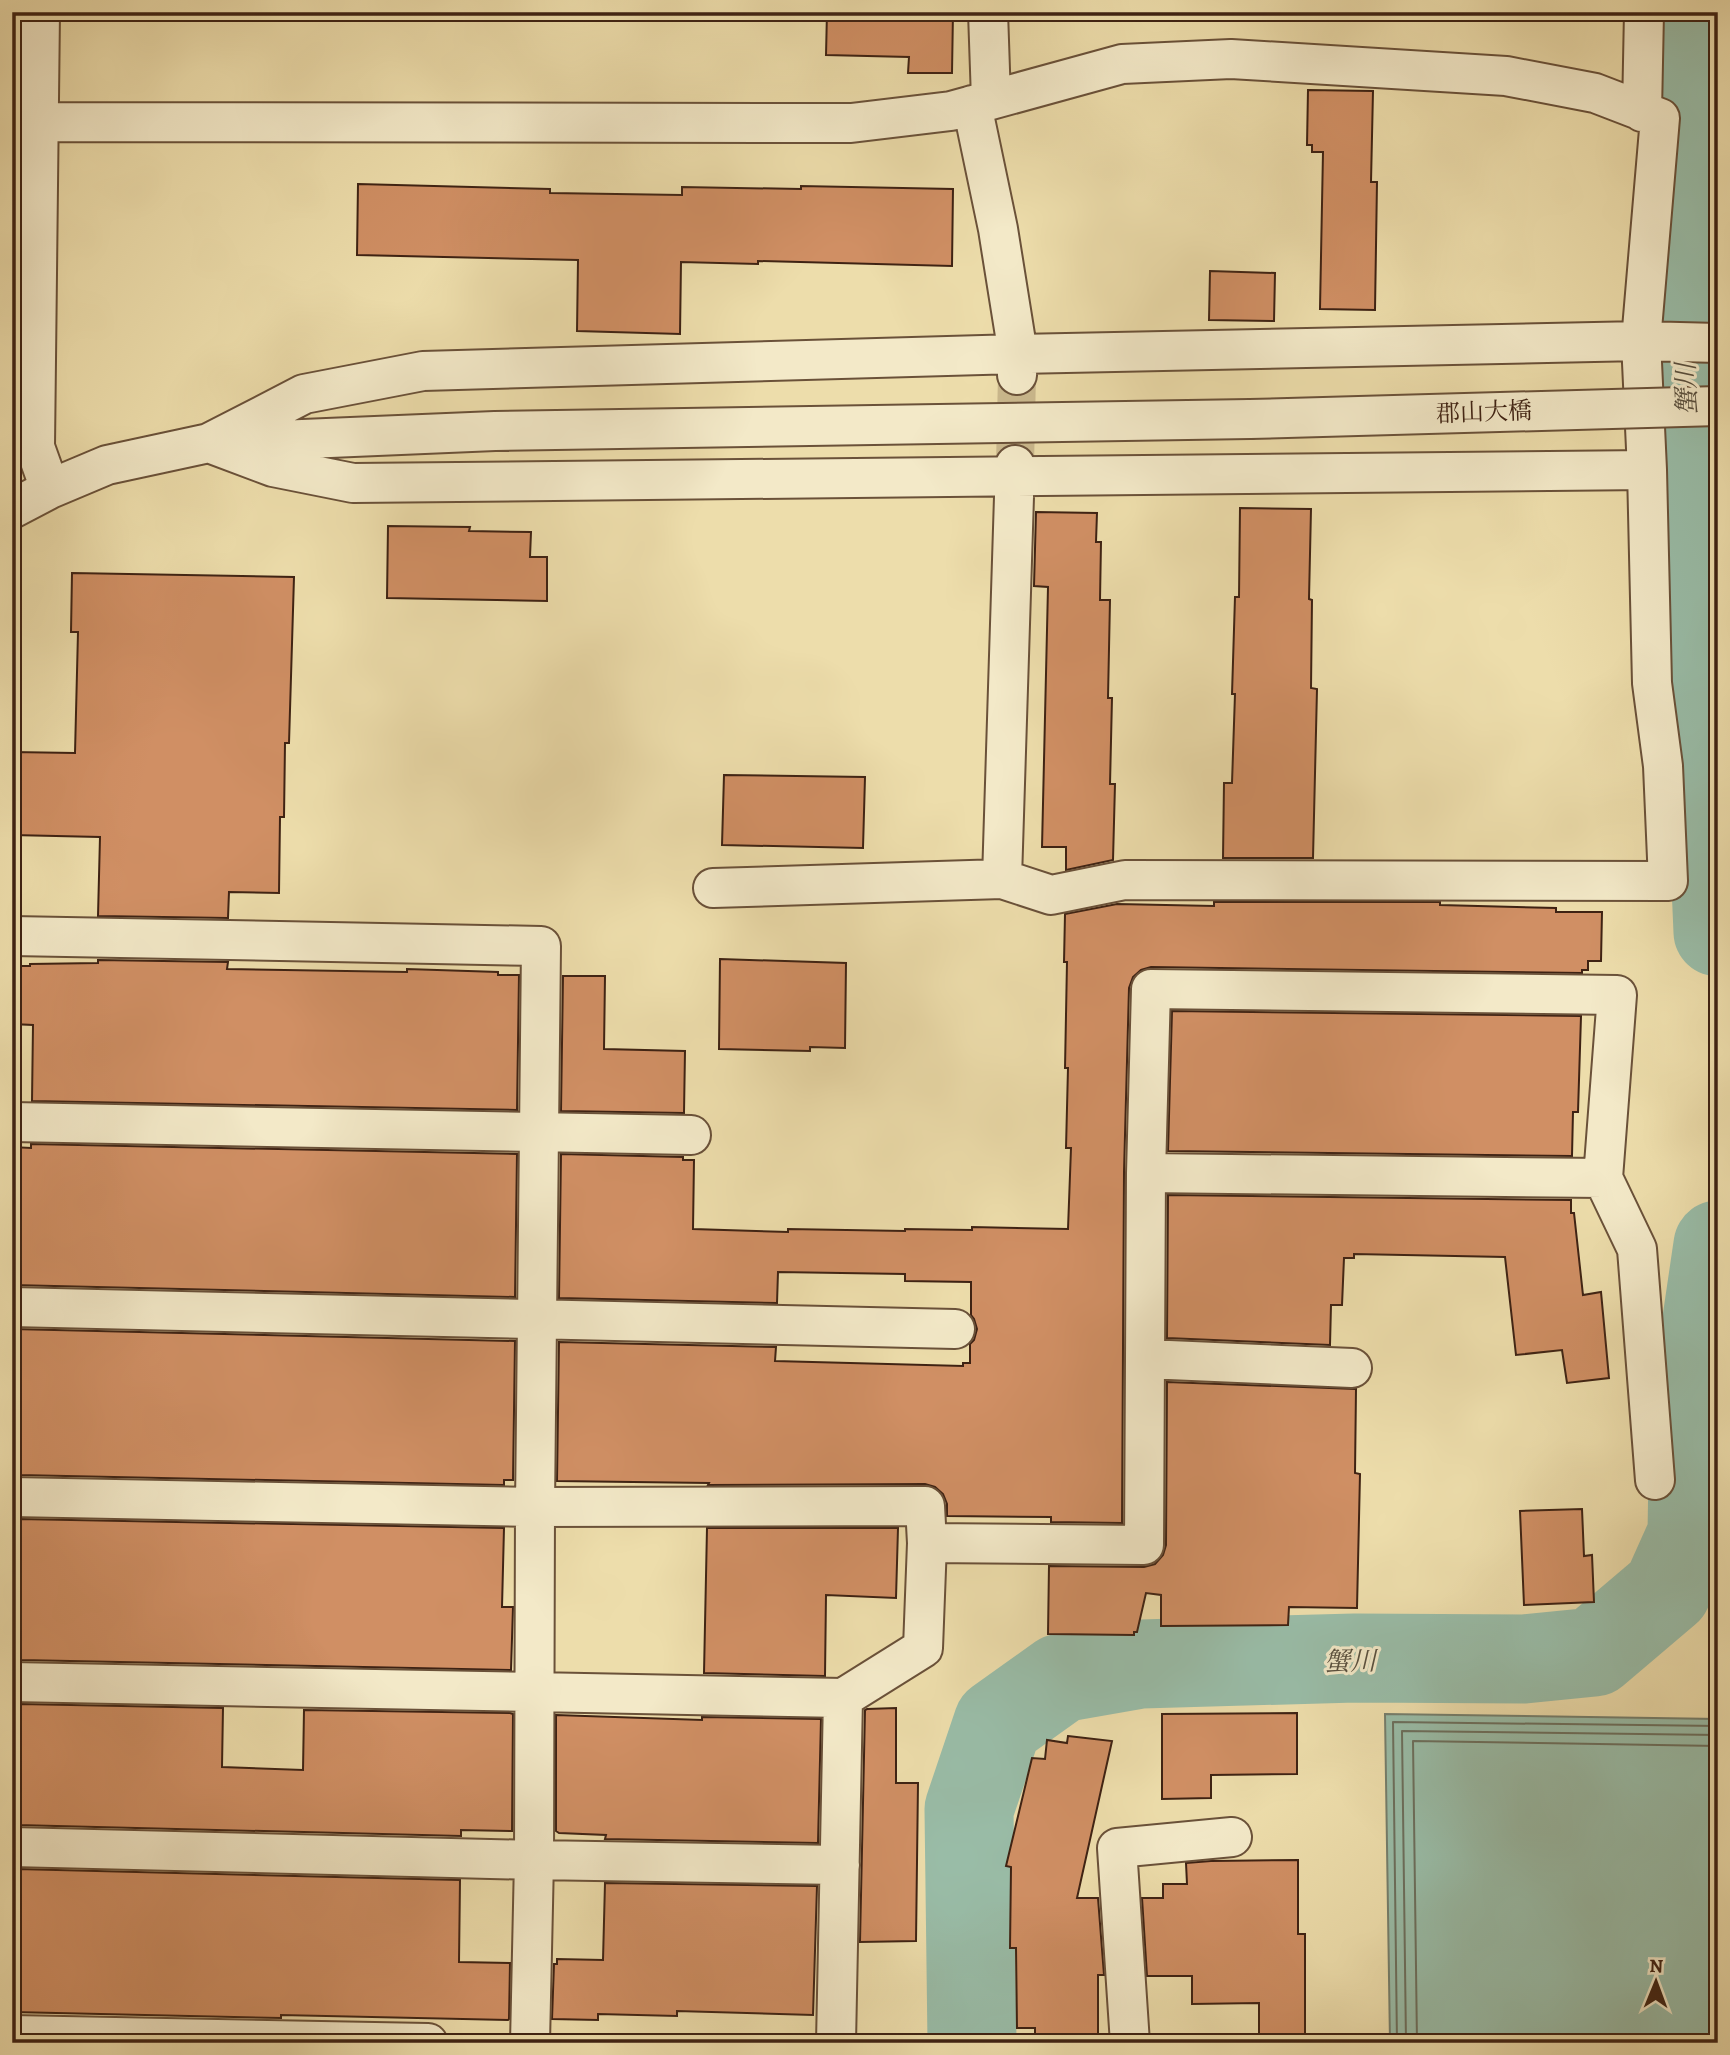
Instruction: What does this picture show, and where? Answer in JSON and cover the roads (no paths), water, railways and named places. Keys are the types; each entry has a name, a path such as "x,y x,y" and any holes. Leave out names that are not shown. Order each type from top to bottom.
{"street":[{"path":"40,12 34,447 50,489"},
{"path":"988,12 981,102 1017,364"},
{"path":"1643,112 1644,12"},
{"path":"38,121 851,123 951,111 1122,64 1231,59 1506,76 1595,93 1660,118 1641,341 1653,683 1663,766 1668,881 1125,880 1051,895 1002,878 713,888"},
{"path":"12,78 38,121"},
{"path":"12,509 50,489 107,465 209,443 304,394 423,371 1017,364 1641,341 1718,344"},
{"name":"郡山大橋","path":"209,443 495,430 1250,419 1718,406"},
{"path":"209,443 273,467 354,483 1015,471 1647,470"},
{"path":"1002,878 1015,471"},
{"path":"12,936 541,946 534,1860 530,2043"},
{"path":"927,1544 1144,1545 1146,1173 1151,989 1617,995 1603,1178 1637,1249 1655,1480"},
{"path":"12,1122 691,1135"},
{"path":"1146,1173 1603,1178"},
{"path":"12,1307 955,1329"},
{"path":"1146,1359 1352,1368"},
{"path":"12,1497 535,1507 925,1506 927,1544 923,1648 843,1698 12,1682"},
{"path":"836,2043 843,1698"},
{"path":"1130,2043 1117,1848 1232,1837"},
{"path":"12,1847 840,1865"},
{"path":"12,2035 428,2043"}],"water":[{"path":"1385,1714 1718,1719 1718,2043 1390,2043"}],"waterway":[{"name":"蟹川","path":"1692,12 1684,323 1693,611 1702,737 1713,814 1718,932"},
{"name":"蟹川","path":"972,2043 969,1809 998,1723 1061,1678 1141,1664 1355,1658 1524,1659 1594,1652 1667,1590 1692,1534 1694,1408 1718,1245"}],"tunnel":[{"path":"1015,465 1017,375"}]}
